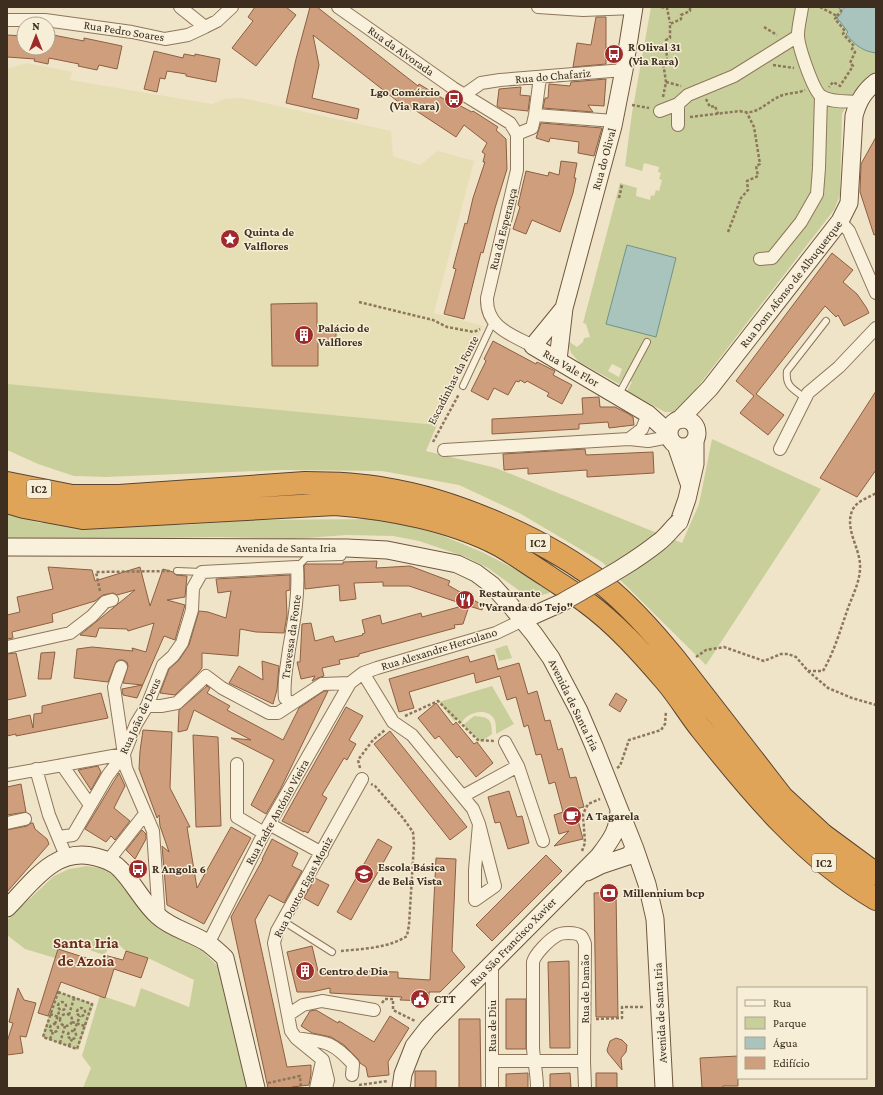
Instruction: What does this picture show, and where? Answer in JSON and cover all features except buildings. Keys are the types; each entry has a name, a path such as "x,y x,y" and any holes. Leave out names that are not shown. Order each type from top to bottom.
{"highway":[{"path":"7,467 72,496"},
{"name":"IC2","path":"7,483 72,496 119,496 305,483 360,485 387,489 432,500 484,518 513,531 538,543 580,567 621,599 656,636 675,659 782,797 823,835 872,888"},
{"name":"IC2","path":"7,502 24,507 83,518 334,504 360,506 420,517 483,537 512,552 570,590 614,625 666,681 701,729 743,780 787,829 827,865 872,888"}],"main road":[{"name":"Rua do Olival","path":"558,360 564,308 614,121 634,7"},
{"name":"Rua Dom Afonso de Albuquerque","path":"673,432 710,388 840,221 849,203 854,116 858,102 867,89 876,82"},
{"name":"Rua do Olival","path":"533,346 564,308"},
{"name":"Rua Vale Flor","path":"533,346 648,414 673,432"},
{"name":"Rua Dom Afonso de Albuquerque","path":"695,435 710,388"},
{"path":"683,420 691,422 695,435 692,443 684,447 673,432 683,420"},
{"path":"673,432 690,486"},
{"name":"Rua Alexandre Herculano","path":"522,620 561,603 607,577 655,545 679,522 684,512 695,464 695,435"},
{"name":"Avenida de Santa Iria","path":"7,547 347,548 387,550 457,564 476,573 492,585 534,634 548,653 566,685 594,746 635,849 647,884 655,919 664,1088"},
{"name":"Rua São Francisco Xavier","path":"600,860 615,834 619,821 619,809"},
{"name":"Rua São Francisco Xavier","path":"401,1086 403,1074 414,1046 428,1028 578,876 619,847 635,849"},
{"path":"7,908 54,862 66,856 85,855 115,864 159,918 208,944 225,958 262,1086"},
{"path":"600,860 626,868 638,874 647,884"}],"street":[{"path":"180,7 205,27"},
{"name":"Rua Pedro Soares","path":"7,20 44,20 132,32 165,39 188,35 205,27 217,21 232,7"},
{"name":"Rua da Alvorada","path":"338,7 464,95 510,123 517,134"},
{"path":"538,7 583,10 634,7"},
{"path":"760,260 772,258 801,222 817,194 819,168 818,91 807,69 798,36 802,7"},
{"path":"660,111 678,104 688,95 734,76 798,36"},
{"name":"Rua do Chafariz","path":"464,95 481,83 624,70"},
{"path":"517,134 532,128 540,77"},
{"path":"818,91 832,100 858,102"},
{"path":"678,104 678,122"},
{"path":"535,114 614,121"},
{"name":"Rua da Esperança","path":"494,322 486,306 517,170 517,134"},
{"path":"840,221 849,231 876,293"},
{"name":"Rua Vale Flor","path":"494,322 500,328 533,346"},
{"path":"780,449 808,393 839,367 876,328"},
{"path":"629,439 642,429 648,414"},
{"path":"444,450 629,439 648,441 673,432"},
{"path":"199,577 297,567"},
{"name":"Travessa da Fonte","path":"291,704 285,698 284,683 296,611 298,585 297,567"},
{"name":"Rua João de Deus","path":"59,837 73,835 108,775 124,754 136,724 147,706 163,665 173,656 182,643 192,610 193,588 199,577"},
{"path":"7,647 70,633 109,601"},
{"name":"Rua Alexandre Herculano","path":"350,684 363,673 496,633 522,620"},
{"path":"120,667 114,687 126,768 153,831 159,918"},
{"path":"363,673 393,722 412,735 473,809 479,824 495,886 475,900 475,870 479,824"},
{"path":"147,706 161,706 177,703 206,676 222,688 269,713 278,713 322,684 350,684"},
{"name":"Rua Padre António Vieira","path":"208,944 267,829 350,684"},
{"path":"505,742 518,766 543,841"},
{"path":"7,775 124,754"},
{"path":"237,764 237,818 267,829 322,853"},
{"path":"62,765 90,805"},
{"path":"463,796 518,766"},
{"path":"36,769 49,815 66,856"},
{"name":"Rua Doutor Egas Moniz","path":"323,1060 296,1038 291,1031 274,943 277,931 322,853 362,779"},
{"path":"108,861 145,814"},
{"path":"7,823 25,819"},
{"name":"Rua de Damão","path":"537,1088 537,1074 534,1061 533,962 536,955 554,936 561,934 578,935 582,938 585,944 585,1088"},
{"name":"Rua de Diu","path":"492,964 492,1088"},
{"path":"288,1015 303,1005 322,1001 374,1010"},
{"path":"296,1038 330,1044 341,1051 353,1064 352,1075"},
{"path":"316,1088 323,1060"},
{"path":"323,1060 328,1080 326,1088"},
{"path":"492,1061 584,1061"}],"lane":[{"name":"Escadinhas da Fonte","path":"463,386 494,322"},
{"path":"805,398 789,386 786,377 787,371 826,322"},
{"path":"618,396 647,342"},
{"path":"297,567 306,558 342,557 347,548"},
{"path":"177,571 199,577"},
{"path":"283,921 332,952"}],"path":[{"path":"618,102 660,111 666,82 663,62 667,61 666,40 670,38 670,24 667,8 661,7"},
{"path":"670,24 681,19 681,15 690,11 690,7"},
{"path":"820,7 837,16"},
{"path":"678,122 740,111 747,113 758,110 782,95 818,91 833,82 840,86 853,66 850,63 855,52 852,49 854,46 843,34 846,31 835,20 844,7"},
{"path":"755,63 807,69"},
{"path":"701,89 710,107 714,106 718,114"},
{"path":"728,232 741,198 748,190 747,181 758,176 756,166 760,164 754,127 747,113"},
{"path":"619,198 622,185 620,185"},
{"path":"359,302 433,320 447,327 474,332 494,322"},
{"name":"Escadinhas da Fonte","path":"431,447 463,386"},
{"path":"808,671 823,671 833,653 847,611 855,593 859,573 860,565 858,551 850,529 852,512 855,506 862,500 867,499 876,493"},
{"path":"109,601 101,595 96,572 177,571"},
{"path":"696,657 706,650 724,647 764,661 781,654 788,654 796,657 808,671 828,688 852,698 876,705"},
{"path":"332,952 365,949 400,941 407,936 414,844 413,832 403,818 375,786 362,779 358,760 373,740 393,722 438,701 478,740 505,742"},
{"path":"617,768 620,766 629,740 661,730 665,724 666,710"},
{"path":"578,876 574,868 585,843 583,814 588,804 613,793"},
{"path":"58,992 74,998 92,1004 77,1049 42,1037 58,992"},
{"path":"65,995 63,1002 58,1004 61,1022 65,1026"},
{"path":"68,1015 74,998"},
{"path":"374,1010 386,999 393,999 392,1010 428,1028"},
{"path":"60,1009 63,1010 66,1007 65,1003 63,1002"},
{"path":"69,1046 72,1039 76,1036 74,1031 80,1016 84,1014 84,1010 82,1008 84,1002"},
{"path":"604,1019 622,1018 622,1007 660,1009"},
{"path":"80,1016 77,1012 78,1009 82,1008"},
{"path":"50,1014 60,1017"},
{"path":"53,1032 50,1029 51,1026 55,1024 60,1017 68,1015"},
{"path":"68,1015 72,1018 72,1022"},
{"path":"72,1022 85,1026"},
{"path":"65,1026 69,1026 72,1022"},
{"path":"50,1039 53,1032 58,1030 58,1027 55,1024"},
{"path":"60,1043 65,1026"},
{"path":"72,1039 69,1037 69,1033 74,1031"},
{"path":"352,1075 352,1086 391,1080 401,1086"},
{"path":"262,1086 300,1076 301,1088"}],"shaded area":[{"name":"Quinta de Valflores","path":"27,63 72,72 70,80 212,104 225,99 242,98 391,131 393,156 420,165 438,151 474,161 434,313 483,326 437,425 7,384 7,69"}],"green space":[{"path":"651,7 876,7 876,75 853,93 842,114 840,195 834,210 681,408 673,412 665,412 627,391 632,382 623,378 619,384 579,362 571,353 568,341 577,347 583,342 584,338 590,337 586,324 583,323 620,183 637,188 636,196 650,200 651,195 654,196 656,190 659,191 662,180 659,179 661,173 658,172 659,167 644,163 642,171 625,166 632,113","holes":["612,364 622,369 619,377 608,371"]},
{"path":"7,382 8,384 437,425 426,451 496,468 682,543 699,504 712,439 821,489 706,665 602,562 521,514 459,485 382,471 284,470 105,477 74,476 38,464 7,450"},
{"path":"7,514 40,523 183,525 257,520 368,519 398,523 441,535 482,552 544,584 552,590 549,593 536,597 521,592 488,568 466,557 419,541 393,536 346,535 294,539 219,537 7,540"},
{"path":"507,645 512,658 499,661 495,649"},
{"path":"492,686 514,724 496,734 495,721 488,713 478,712 472,714 468,716 461,724 458,719 454,721 439,702"},
{"path":"474,716 486,718 489,720 491,725 492,734 481,742 463,725"},
{"path":"87,866 109,870 129,888 157,927 202,951 220,968 256,1088 83,1088 91,1068 82,1056 100,995 135,1007 141,988 189,1007 194,980 148,958 126,951 114,941 104,955 61,940 55,958 25,949 7,935 7,920 54,876 69,869"},
{"path":"57,991 94,1004 78,1050 42,1037"}],"water":[{"path":"838,7 876,7 876,53 859,47 846,34 848,32 837,18 842,12"},
{"path":"627,245 676,258 656,337 606,324"}],"place":[{"name":"R Olival 31 (Via Rara)","path":"614,54"},
{"name":"Lgo Comércio (Via Rara)","path":"454,99"},
{"name":"Quinta de Valflores","path":"230,239"},
{"name":"Palácio de Valflores","path":"304,335"},
{"name":"Restaurante \"Varanda do Tejo\"","path":"465,600"},
{"name":"A Tagarela","path":"572,816"},
{"name":"R Angola 6","path":"138,869"},
{"name":"Escola Básica de Bela Vista","path":"364,874"},
{"name":"Millennium bcp","path":"609,893"},
{"name":"Centro de Dia","path":"305,971"},
{"name":"CTT","path":"420,999"}],"district":[{"name":"Santa Iria de Azoia","path":"86,951"}]}
